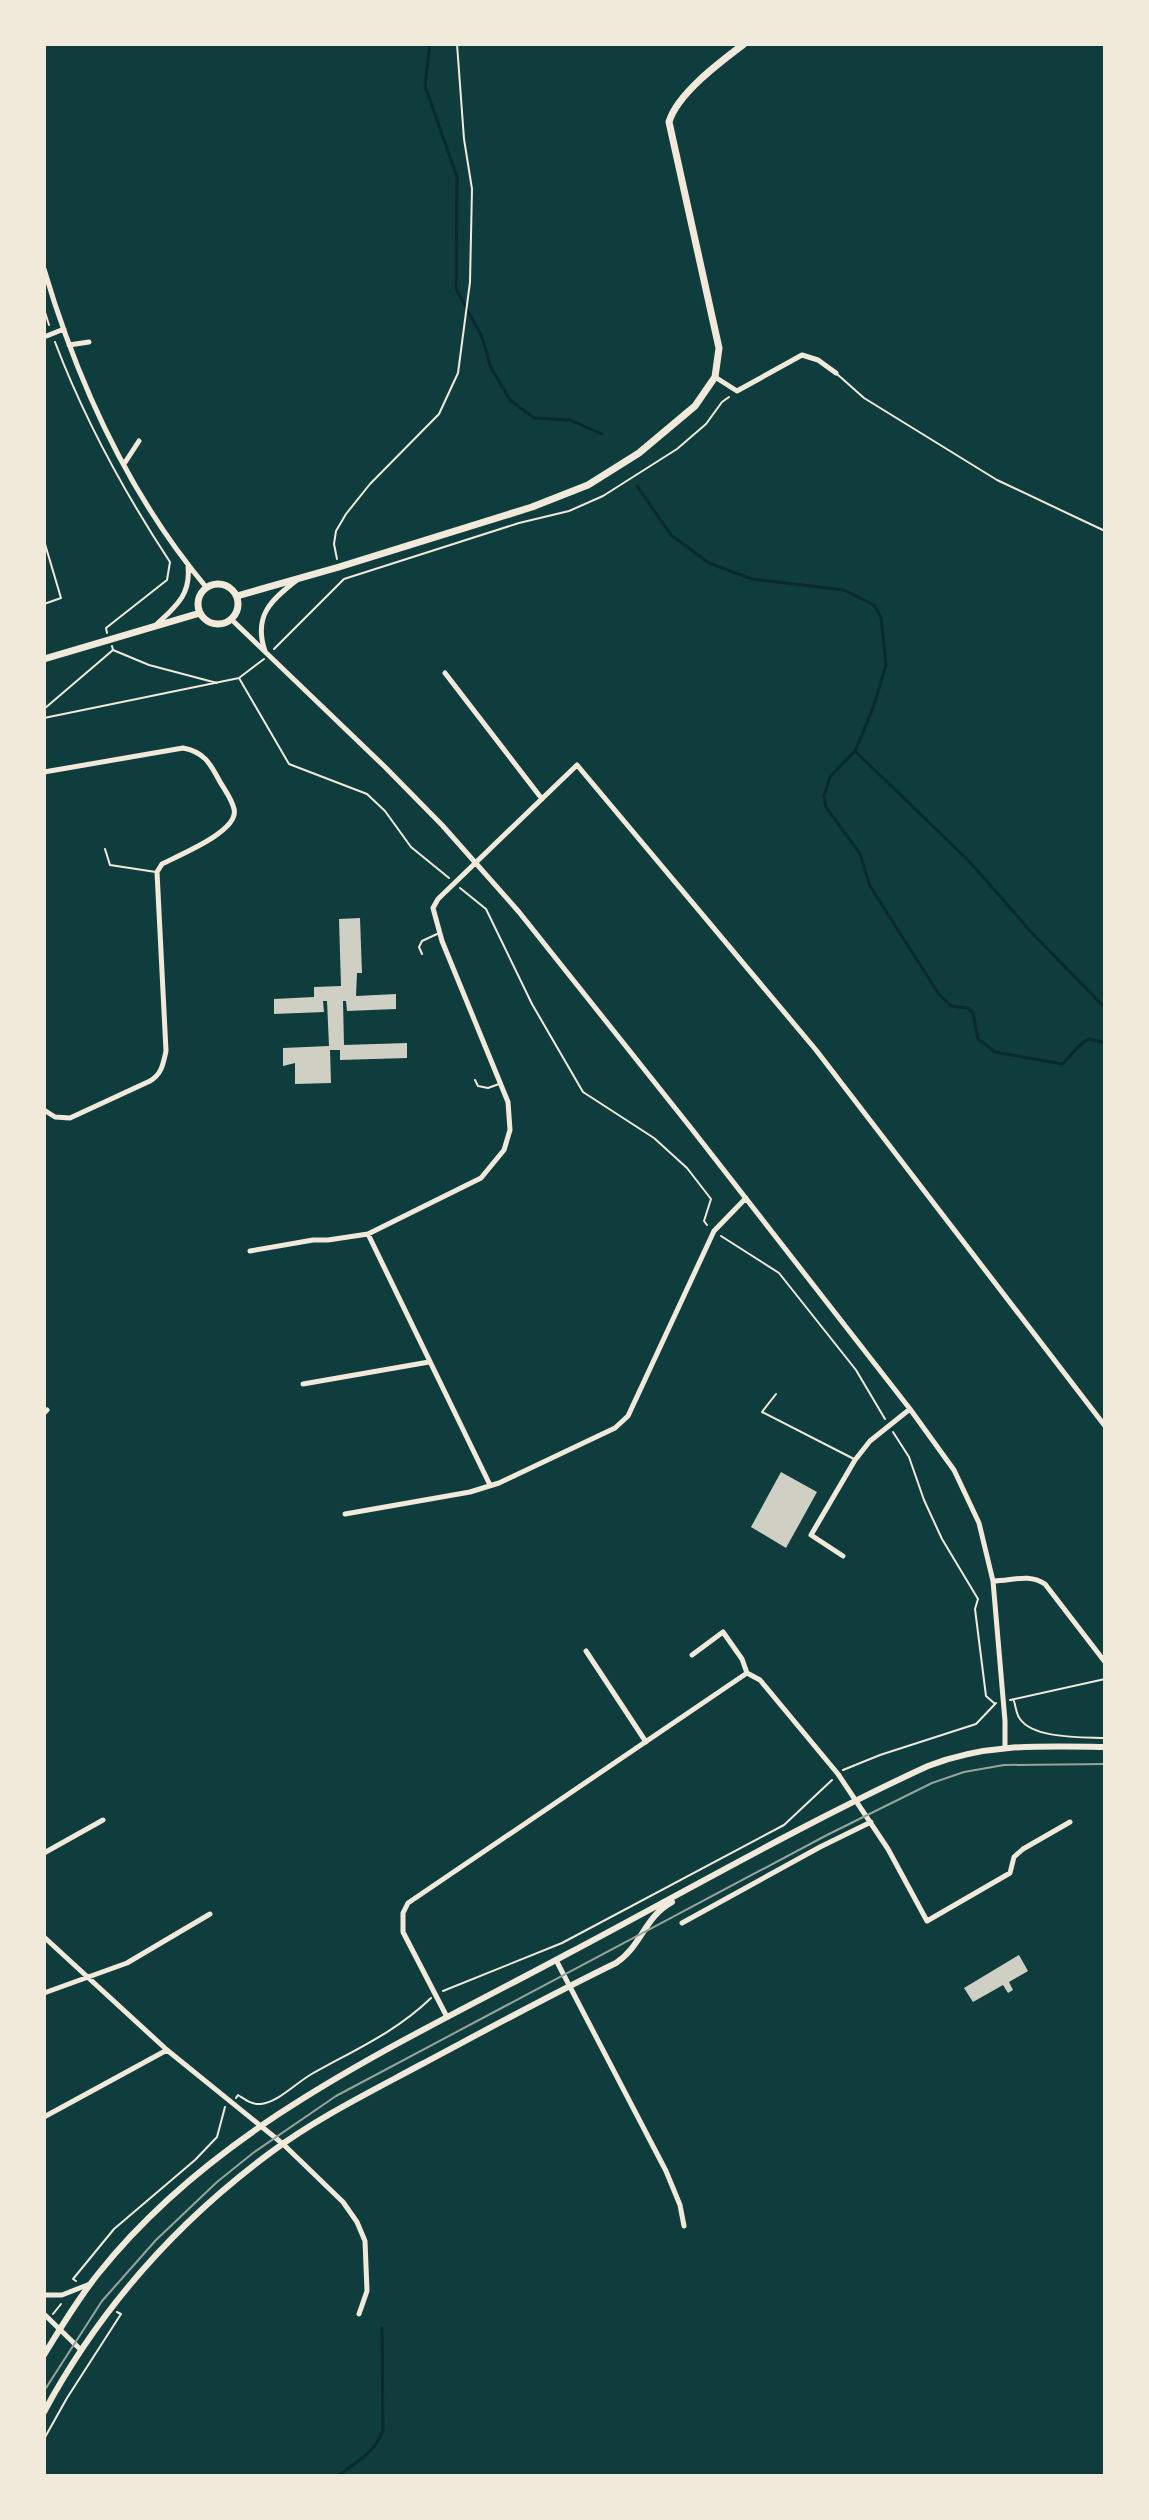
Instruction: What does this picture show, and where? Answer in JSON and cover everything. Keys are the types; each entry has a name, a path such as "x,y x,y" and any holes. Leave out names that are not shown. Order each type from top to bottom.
{"main road":[{"path":"237,596 542,504 588,485 639,453 695,406 715,377 719,348 670,138 669,122 672,111 689,91 744,44"},
{"path":"223,584 237,596 238,608 231,619 215,624 200,613 198,602 206,587 223,584"},
{"path":"44,659 200,613"}],"street":[{"path":"44,269 69,345 123,465 155,518 206,587"},
{"path":"44,337 64,329"},
{"path":"69,345 89,342"},
{"path":"715,377 737,391 802,355 818,360 836,373"},
{"path":"123,465 139,441"},
{"path":"155,626 183,599 189,582 188,566"},
{"path":"267,653 260,633 267,608 300,577"},
{"path":"231,619 385,767 476,863 563,964 910,1409 954,1470 968,1497 987,1551 993,1581 1005,1711 1005,1747"},
{"path":"445,673 517,762 542,799"},
{"path":"44,772 183,748 193,750 210,762 235,810 234,820 226,830 162,864 157,872 166,1051 163,1067 153,1080 70,1118 55,1117 44,1110"},
{"path":"250,1251 368,1234 481,1178 504,1150 510,1130 508,1102 439,933 433,908 577,765 816,1050 1105,1426"},
{"path":"345,1514 470,1492 528,1472 615,1428 628,1416 714,1231 746,1198"},
{"path":"368,1234 490,1485"},
{"path":"303,1384 429,1362"},
{"path":"843,1556 811,1535 855,1460 870,1441 910,1409"},
{"path":"993,1581 1025,1577 1045,1584 1105,1662"},
{"path":"692,1655 723,1632 742,1659 747,1673 760,1680 794,1719 871,1822 927,1921 1010,1873 1014,1857 1023,1849 1070,1822"},
{"path":"586,1651 646,1742"},
{"path":"448,2018 403,1932 403,1913 408,1903 747,1673"},
{"path":"44,2355 90,2284 151,2218 259,2126 315,2090 654,1906 856,1801 947,1759 1005,1747 1105,1747"},
{"path":"44,1853 103,1820"},
{"path":"682,1923 871,1822"},
{"path":"44,2412 111,2307 182,2229 233,2182 283,2144 355,2099 625,1957 641,1938 655,1912 699,1885"},
{"path":"44,1993 127,1963 210,1914"},
{"path":"44,1937 167,2050 283,2144 343,2202 365,2241 367,2291 359,2314"},
{"path":"556,1960 666,2171 680,2205 684,2226"},
{"path":"44,2117 167,2050"},
{"path":"44,2295 62,2295 90,2284"},
{"path":"44,2314 81,2350"}],"lane":[{"path":"836,373 864,398 997,480 1105,531"},
{"path":"44,604 61,598 45,544"},
{"path":"105,849 110,865 157,872"},
{"path":"422,954 419,947 422,941 439,933"},
{"path":"475,1080 478,1086 488,1088 500,1083"},
{"path":"776,1394 762,1412 855,1460"}],"path":[{"path":"337,557 334,544 336,531 346,514 370,484 439,414 458,373 470,282 472,189 464,139 457,44"},
{"path":"44,718 239,678 344,579 519,523 569,511 603,496 677,449 706,424 722,402 737,391"},
{"path":"170,562 167,580 106,628 113,650 149,665 219,683"},
{"path":"44,709 113,650"},
{"path":"239,678 289,764 367,794 385,811 411,847 486,909 532,1004 583,1092 654,1138 687,1168 711,1199 704,1221 714,1231 779,1273 856,1370 909,1457 942,1539 978,1599 975,1609 986,1696 995,1704"},
{"path":"1105,1679 1014,1699 1017,1716 1027,1726 1041,1732 1105,1738"},
{"path":"44,2439 73,2387 121,2314 111,2307"}],"building":[{"path":"360,918 362,973 357,973 356,996 396,994 396,1009 347,1011 346,1001 343,1001 344,1045 407,1043 407,1058 340,1060 340,1050 330,1050 331,1083 295,1084 295,1063 283,1066 283,1048 329,1046 327,1001 323,1001 324,1012 274,1014 274,999 314,997 314,987 341,986 339,919"},
{"path":"781,1472 817,1492 786,1548 751,1527"},
{"path":"1019,1955 1028,1971 1009,1982 1013,1990 1008,1993 1003,1985 973,2002 964,1988"}],"waterway":[{"path":"430,44 425,86 457,177 456,289 482,337 491,368 510,400 534,418 570,420 602,434"},
{"path":"637,486 671,535 709,563 752,579 844,590 874,605 881,617 886,665 855,751 830,777 824,796 826,807 860,854 870,886 938,993 951,1006 968,1008 973,1013 978,1039 995,1052 1062,1064 1089,1039 1105,1043"},
{"path":"855,751 969,861 1033,934 1105,1008"},
{"path":"337,2476 370,2451 383,2431 382,2328"}],"tram line":[{"path":"44,2391 102,2301 156,2240 217,2182 253,2153 336,2096 827,1835 932,1783 964,1772 1004,1765 1105,1764"}]}
